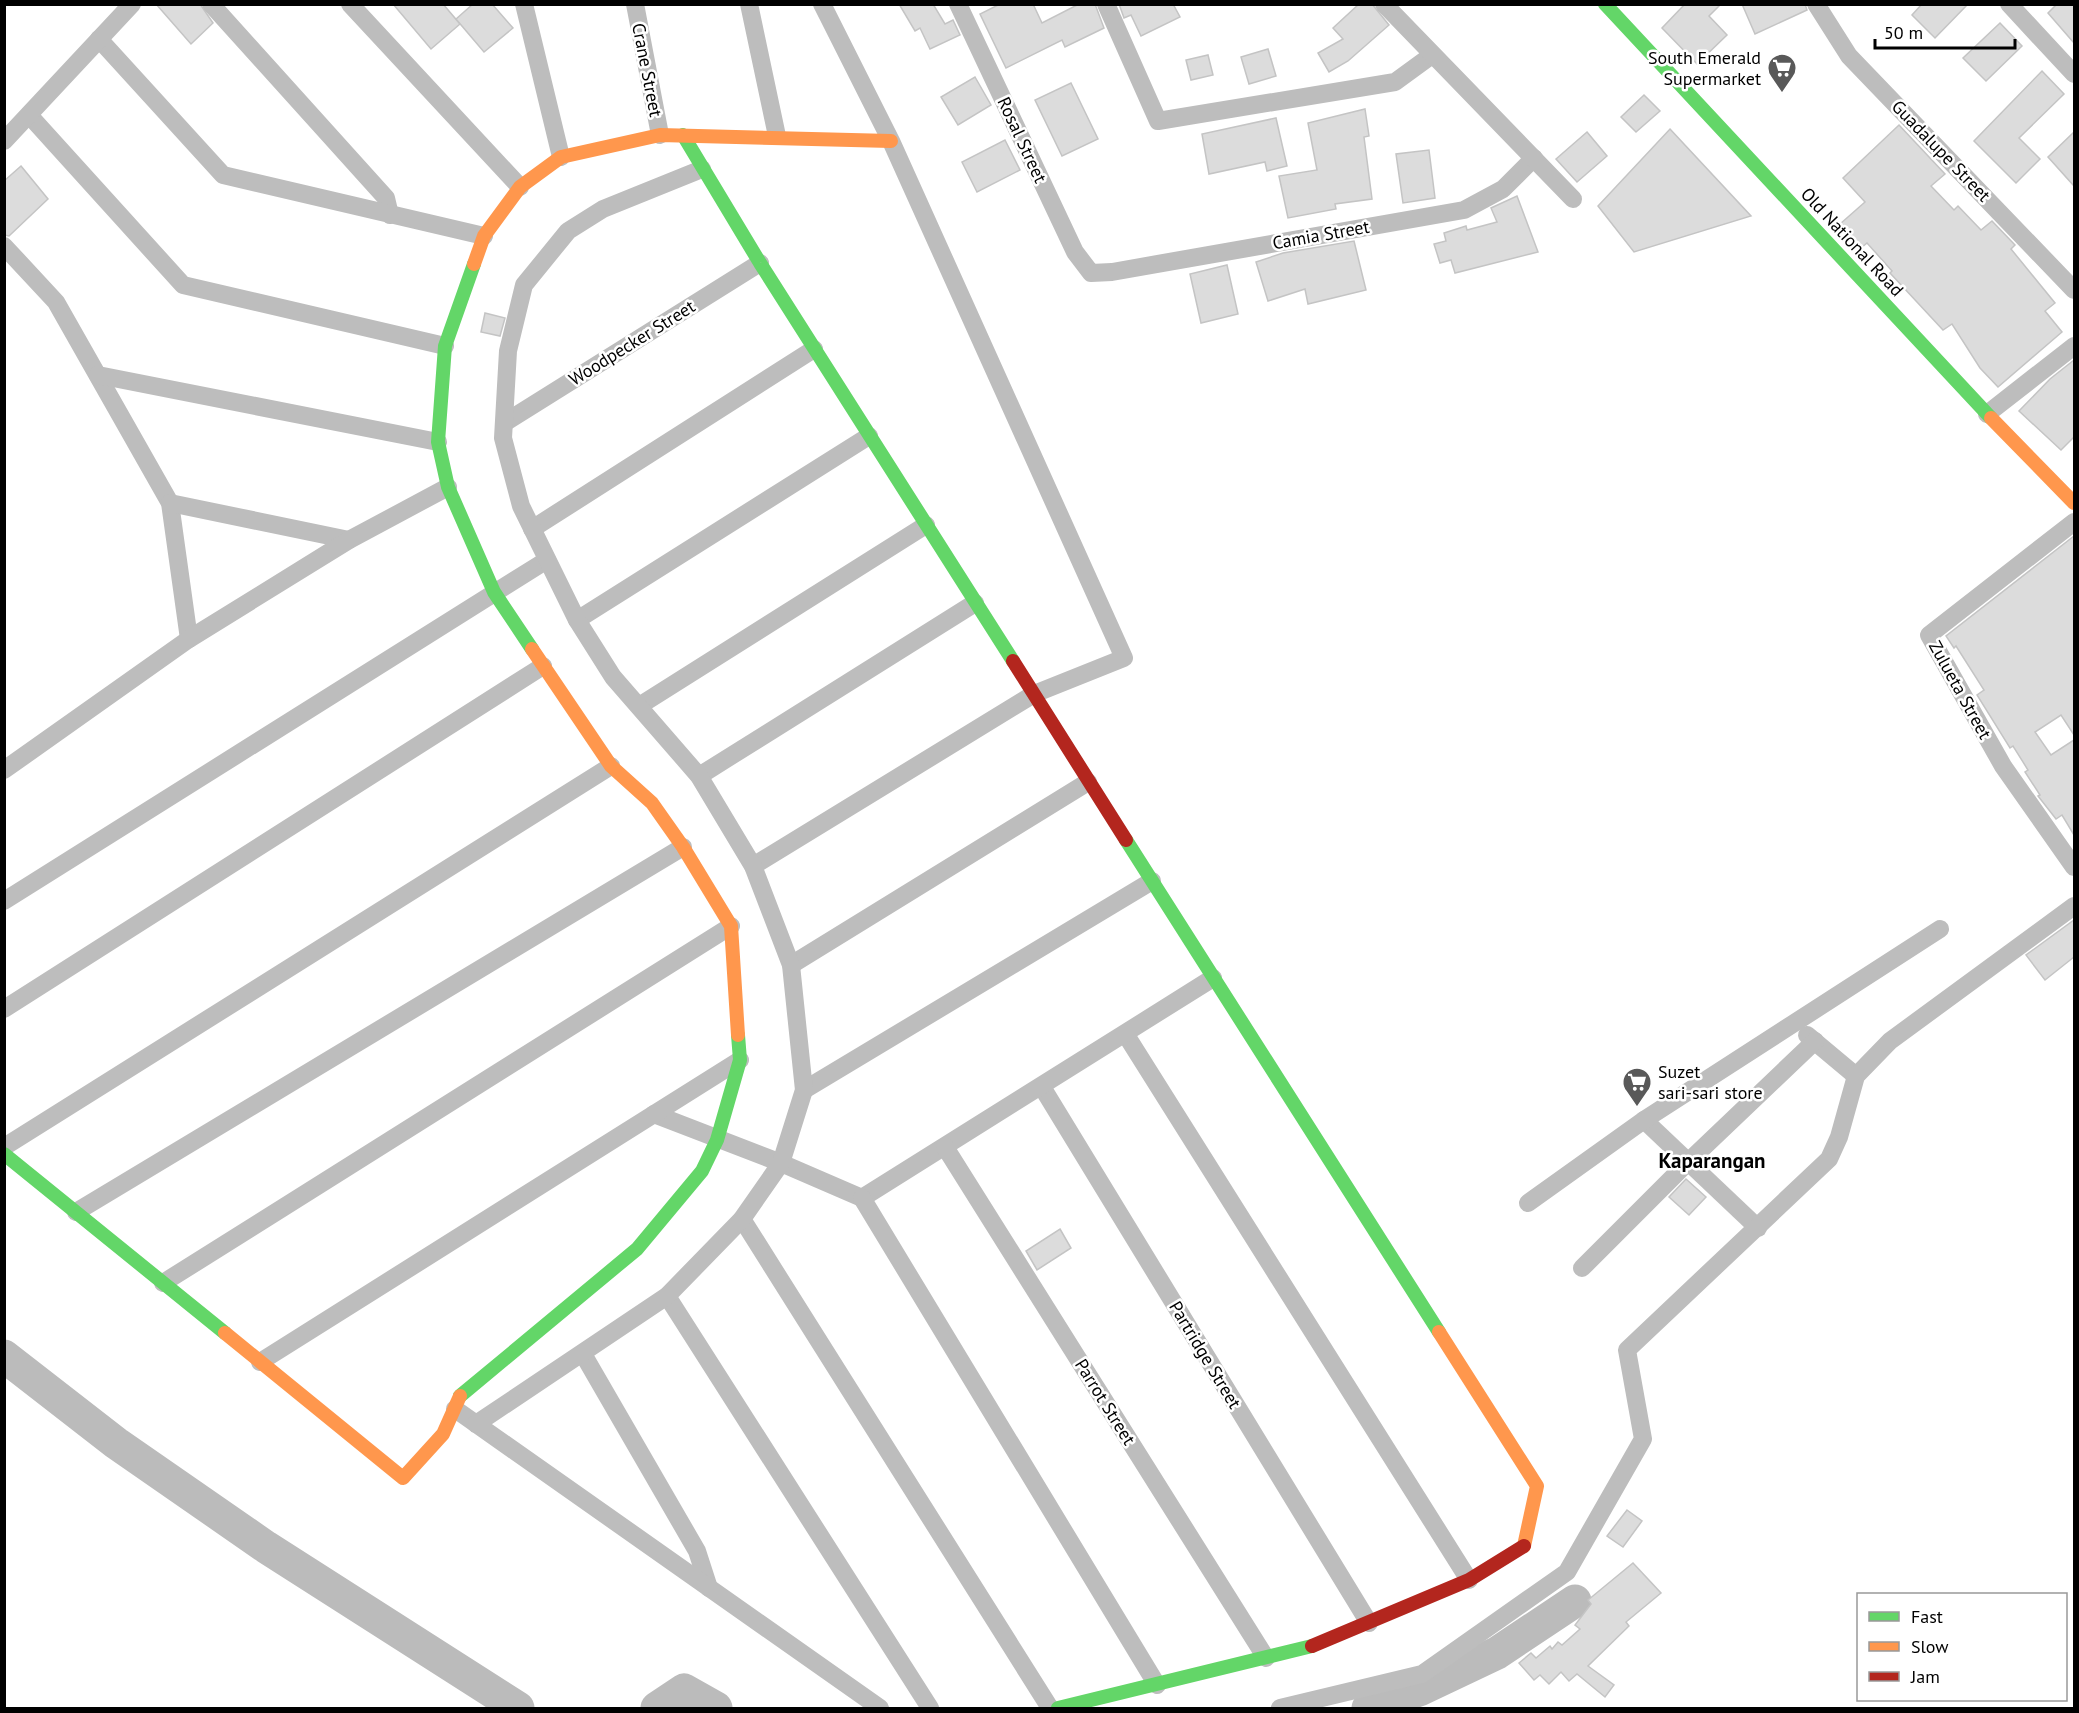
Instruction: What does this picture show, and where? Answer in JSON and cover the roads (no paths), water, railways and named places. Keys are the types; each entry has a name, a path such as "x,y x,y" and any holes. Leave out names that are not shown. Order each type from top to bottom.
{"street":[{"path":"4,141 132,4"},
{"path":"211,4 386,198 390,215"},
{"path":"350,4 520,187"},
{"name":"Crane Street","path":"635,4 660,135"},
{"path":"749,4 777,136"},
{"path":"753,866 1034,694 1124,658 891,141 822,4"},
{"name":"Rosal Street","path":"958,4 1075,252 1091,273"},
{"path":"1106,4 1158,121 1395,82 1432,55"},
{"path":"1384,4 1573,199"},
{"name":"Old National Road","path":"1605,4 1987,414 2074,503"},
{"name":"Guadalupe Street","path":"1816,4 1849,56 2074,290"},
{"path":"2009,4 2074,75"},
{"path":"521,7 561,157"},
{"path":"99,39 223,175 484,236"},
{"path":"29,115 183,285 445,346"},
{"path":"4,1154 403,1478 443,1434 462,1392 637,1249 702,1171 717,1140 740,1060 731,926 683,847 652,803 611,766 494,592 448,487 438,442 445,346 484,236 520,187 561,157 660,135 777,136 891,141"},
{"path":"683,135 814,349 1537,1486 1526,1545 1469,1580 1318,1644 1058,1708"},
{"name":"Camia Street","path":"1091,273 1112,272 1464,210 1503,189 1534,158"},
{"path":"476,1424 667,1296 742,1220 781,1163 804,1090 790,965 753,866 699,776 613,677 577,620 521,506 503,438 508,351 524,285 568,231 603,209 702,169"},
{"path":"4,246 56,302 170,503 189,639"},
{"name":"Woodpecker Street","path":"504,423 760,263"},
{"path":"1987,414 2074,346"},
{"path":"531,529 814,349"},
{"path":"98,375 438,442"},
{"path":"577,620 869,436"},
{"path":"4,770 189,639 350,540 448,487"},
{"path":"170,503 350,540"},
{"name":"Zulueta Street","path":"2074,522 1929,635 2003,766 2074,867"},
{"path":"639,706 926,525"},
{"path":"4,902 547,560"},
{"path":"699,776 975,603"},
{"path":"4,1009 543,666"},
{"path":"4,1147 611,766"},
{"path":"790,965 1088,782"},
{"path":"76,1212 683,847"},
{"path":"804,1090 1152,881"},
{"path":"1280,1708 1422,1674 1567,1572 1643,1439 1627,1350 1829,1159 1839,1137 1856,1076 1890,1041 2074,906"},
{"path":"164,1283 731,926"},
{"path":"1528,1203 1644,1120 1940,929"},
{"path":"862,1198 1126,1035 1213,978"},
{"path":"1794,1024 1856,1076"},
{"path":"1126,1035 1469,1580"},
{"path":"1582,1268 1687,1163 1815,1041"},
{"path":"260,1362 740,1060"},
{"name":"Partridge Street","path":"1042,1087 1369,1623"},
{"path":"654,1114 781,1163 862,1198 1157,1685"},
{"path":"1644,1120 1758,1228"},
{"name":"Parrot Street","path":"945,1147 1266,1658"},
{"path":"742,1220 1050,1708"},
{"path":"667,1296 930,1708"},
{"path":"583,1354 697,1551 710,1588"},
{"path":"454,1409 880,1708"}],"waterway":[{"path":"4,1356 116,1443 266,1547 518,1708"},
{"path":"1368,1708 1419,1690 1497,1653 1575,1601"},
{"path":"657,1708 684,1690 716,1708"}],"place":[{"name":"South Emerald Supermarket","path":"1782,94"},
{"name":"Suzet sari-sari store","path":"1637,1108"}],"district":[{"name":"Kaparangan","path":"1712,1161"}]}
